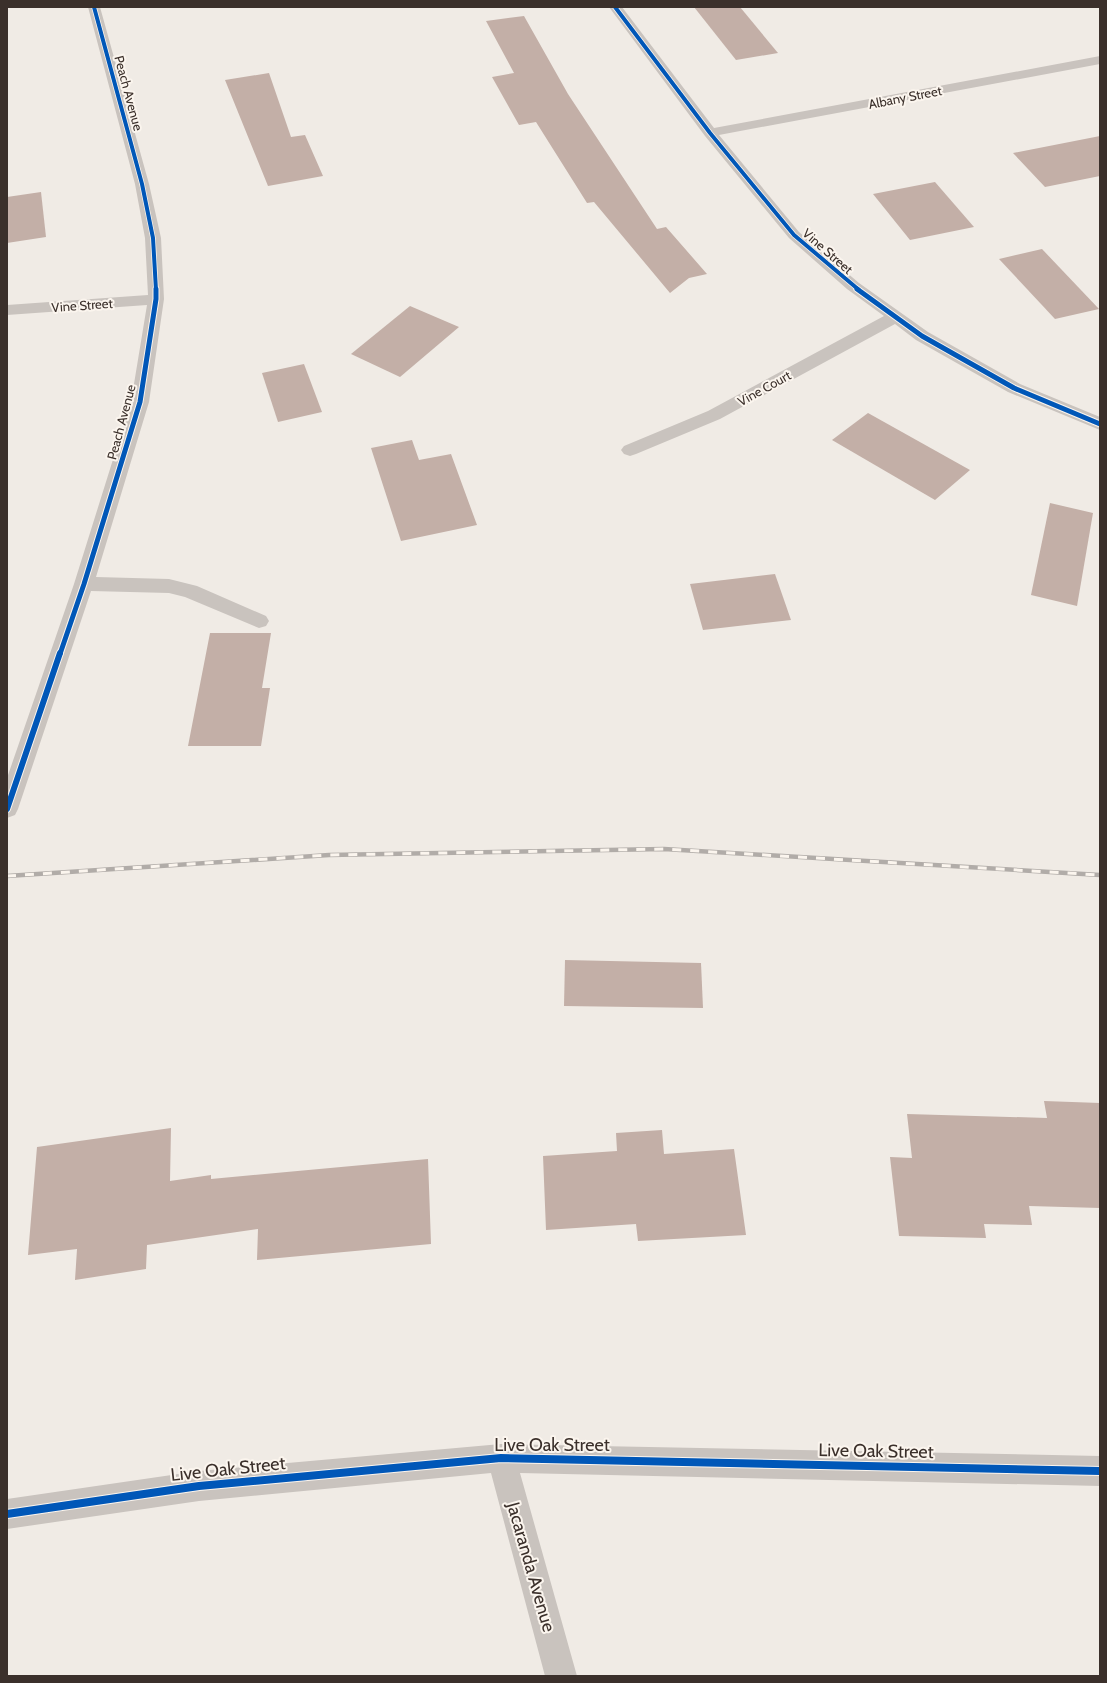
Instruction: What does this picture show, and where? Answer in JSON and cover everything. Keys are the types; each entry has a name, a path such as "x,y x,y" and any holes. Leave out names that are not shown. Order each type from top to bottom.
{"street":[{"name":"Peach Avenue","path":"7,809 84,584 140,402 156,299 153,238 142,184 94,7"},
{"name":"Vine Street","path":"616,7 710,133 794,235 853,286 922,336 1014,388 1100,424"},
{"name":"Albany Street","path":"710,133 1100,60"},
{"name":"Vine Street","path":"7,310 156,299"},
{"name":"Vine Court","path":"630,450 714,415 895,317"},
{"path":"84,584 169,586 190,591 259,621"},
{"name":"Live Oak Street","path":"7,1514 199,1486 501,1458 1100,1471"},
{"name":"Jacaranda Avenue","path":"501,1458 561,1676"}],"building":[{"path":"694,7 740,7 778,53 736,60"},
{"path":"524,16 568,94 657,229 666,227 707,274 689,278 670,293 594,202 587,203 536,122 519,125 492,77 514,73 486,21"},
{"path":"269,73 291,137 305,135 323,176 268,186 225,80"},
{"path":"1100,136 1100,176 1045,187 1013,153"},
{"path":"935,182 974,227 910,240 873,194"},
{"path":"41,192 46,237 7,243 7,197"},
{"path":"1042,249 1099,309 1055,319 999,259"},
{"path":"410,306 459,327 400,377 351,354"},
{"path":"304,364 322,412 278,422 262,373"},
{"path":"868,413 970,470 935,500 832,440"},
{"path":"412,440 419,460 451,454 477,525 401,541 371,448"},
{"path":"1050,503 1093,513 1077,606 1031,595"},
{"path":"775,574 791,620 703,630 690,584"},
{"path":"210,633 271,633 262,688 270,688 261,746 188,746"},
{"path":"565,960 701,963 703,1008 564,1006"},
{"path":"1044,1101 1100,1103 1100,1208 1029,1206 1032,1225 984,1224 986,1238 899,1236 890,1157 912,1158 907,1114 1047,1118"},
{"path":"171,1128 170,1181 211,1175 211,1179 428,1159 431,1244 257,1260 258,1229 147,1245 146,1269 75,1280 77,1249 28,1255 37,1147"},
{"path":"662,1130 664,1154 734,1149 746,1235 638,1241 636,1224 546,1230 543,1156 617,1151 616,1133"}],"railway":[{"path":"7,876 329,855 664,849 1100,875"}],"cycle path":[{"path":"7,809 84,584 140,402 156,299 153,238 142,184 94,7"},
{"path":"615,7 710,133 794,235 853,286 922,336 1014,388 1100,424"},
{"path":"7,1514 199,1486 501,1458 1100,1471"}]}
